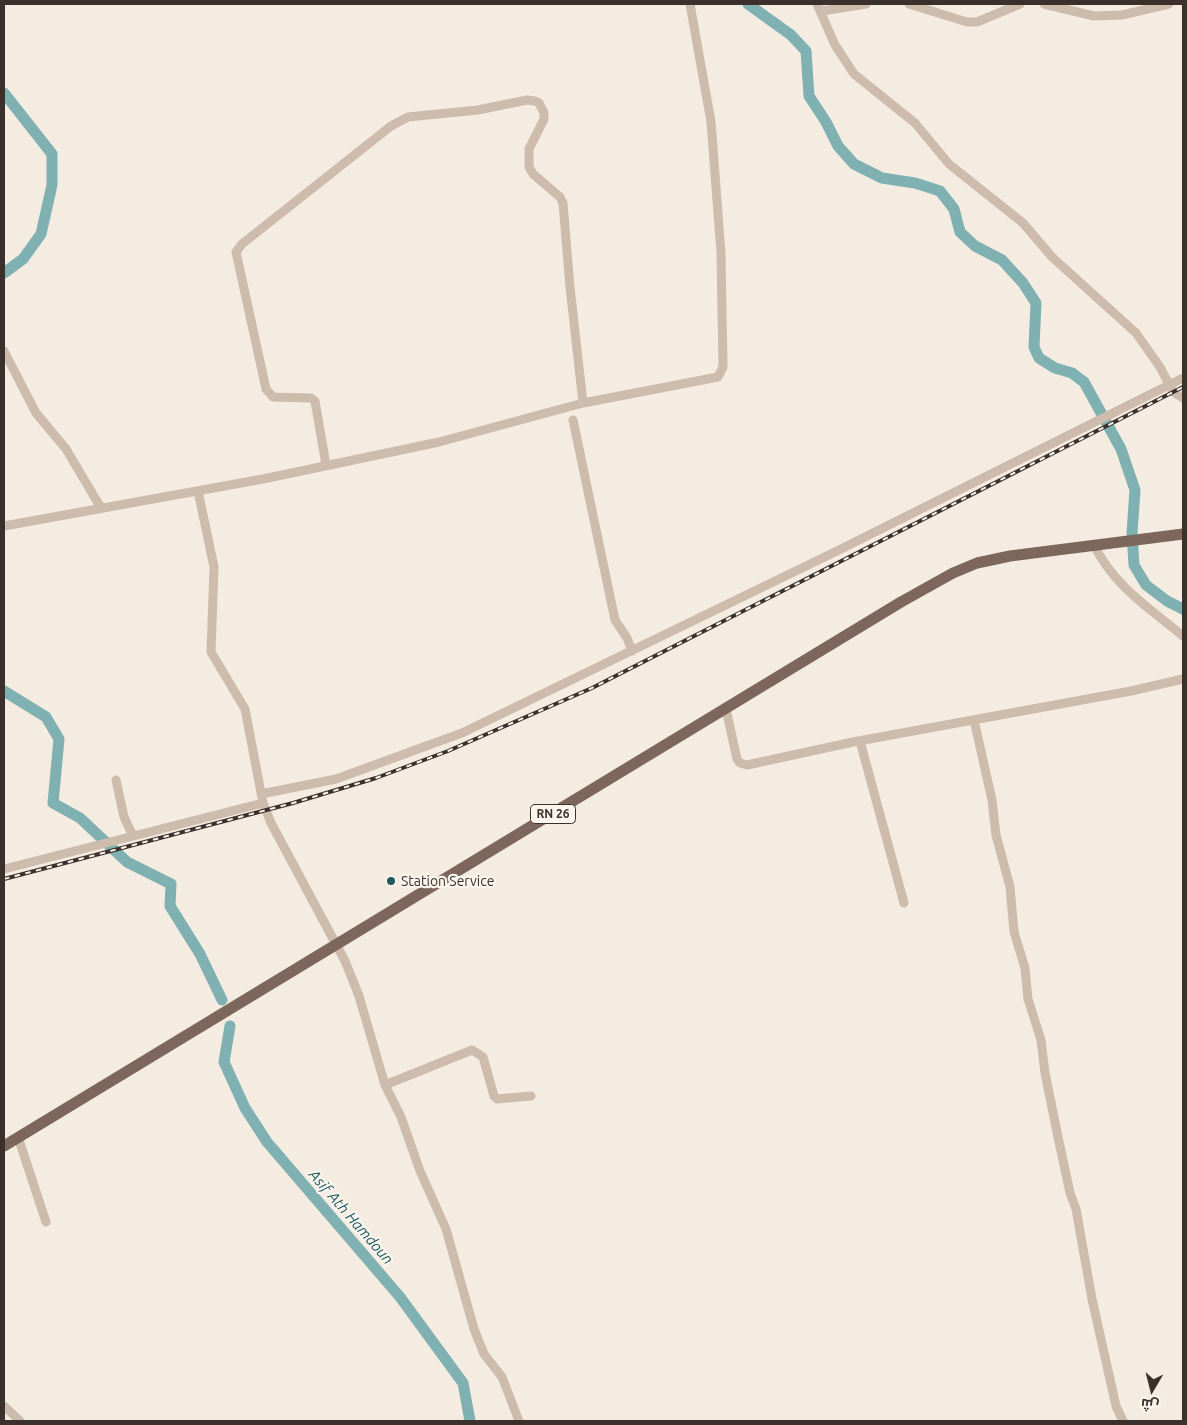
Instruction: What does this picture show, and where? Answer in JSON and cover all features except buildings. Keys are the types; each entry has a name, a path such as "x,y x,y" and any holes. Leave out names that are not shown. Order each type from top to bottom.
{"main road":[{"name":"RN 26","path":"4,1146 953,573 977,563 1010,556 1183,534"}],"street":[{"path":"4,526 198,491 439,442 583,403 708,381 718,377 722,373 721,253 711,122 690,4"},
{"path":"866,4 820,7 835,45 854,74 915,123 949,164 1023,223 1052,257 1136,333 1160,367 1173,392 1183,398"},
{"path":"909,4 966,22 977,22 1020,4"},
{"path":"1044,4 1094,16 1122,15 1169,4"},
{"path":"326,465 315,401 311,398 272,397 266,389 236,252 242,244 383,132 400,120 408,117 478,110 527,100 539,103 543,108 544,119 529,148 527,158 533,174 560,197 563,203 583,403"},
{"path":"4,351 36,413 66,449 101,508"},
{"path":"4,869 133,836 336,779 462,733 632,651 1183,378"},
{"path":"573,420 616,620 627,638 632,651"},
{"path":"198,491 214,567 211,652 245,709 262,799 336,947 346,961 359,996 385,1085 401,1117 420,1171 446,1229 468,1310 484,1354 502,1377 519,1421"},
{"path":"1094,545 1109,572 1120,585 1183,636"},
{"path":"726,709 737,759 746,766 860,741 1132,691 1183,679"},
{"path":"974,720 992,800 996,836 1010,887 1014,932 1025,968 1028,999 1041,1040 1045,1073 1070,1193 1076,1209 1092,1299 1116,1406 1123,1421"},
{"path":"860,741 904,903"},
{"path":"116,780 124,817 133,836"},
{"path":"385,1085 472,1050 484,1057 492,1090 497,1099 531,1096"},
{"path":"18,1138 46,1222"},
{"path":"4,1406 20,1421"}],"waterway":[{"path":"748,4 791,35 806,51 809,96 826,122 838,146 854,164 882,178 915,183 940,191 954,209 960,232 975,246 1002,260 1023,283 1036,303 1034,347 1039,358 1055,368 1072,373 1084,382 1121,449 1135,490 1132,533 1134,565 1146,585 1167,601 1183,609"},
{"name":"Asif Ath Hamdoun","path":"4,93 52,154 52,185 41,234 23,259 4,273"},
{"name":"Asif Ath Hamdoun","path":"4,691 46,717 59,739 53,803 80,818 127,862 171,884 170,906 200,954 222,1000"},
{"name":"Asif Ath Hamdoun","path":"230,1026 224,1062 245,1108 267,1142 400,1297 463,1383 470,1421"}],"railway":[{"path":"4,879 293,803 376,778 448,751 592,688 1183,387"}],"place":[{"name":"Station Service","path":"391,881"}]}
